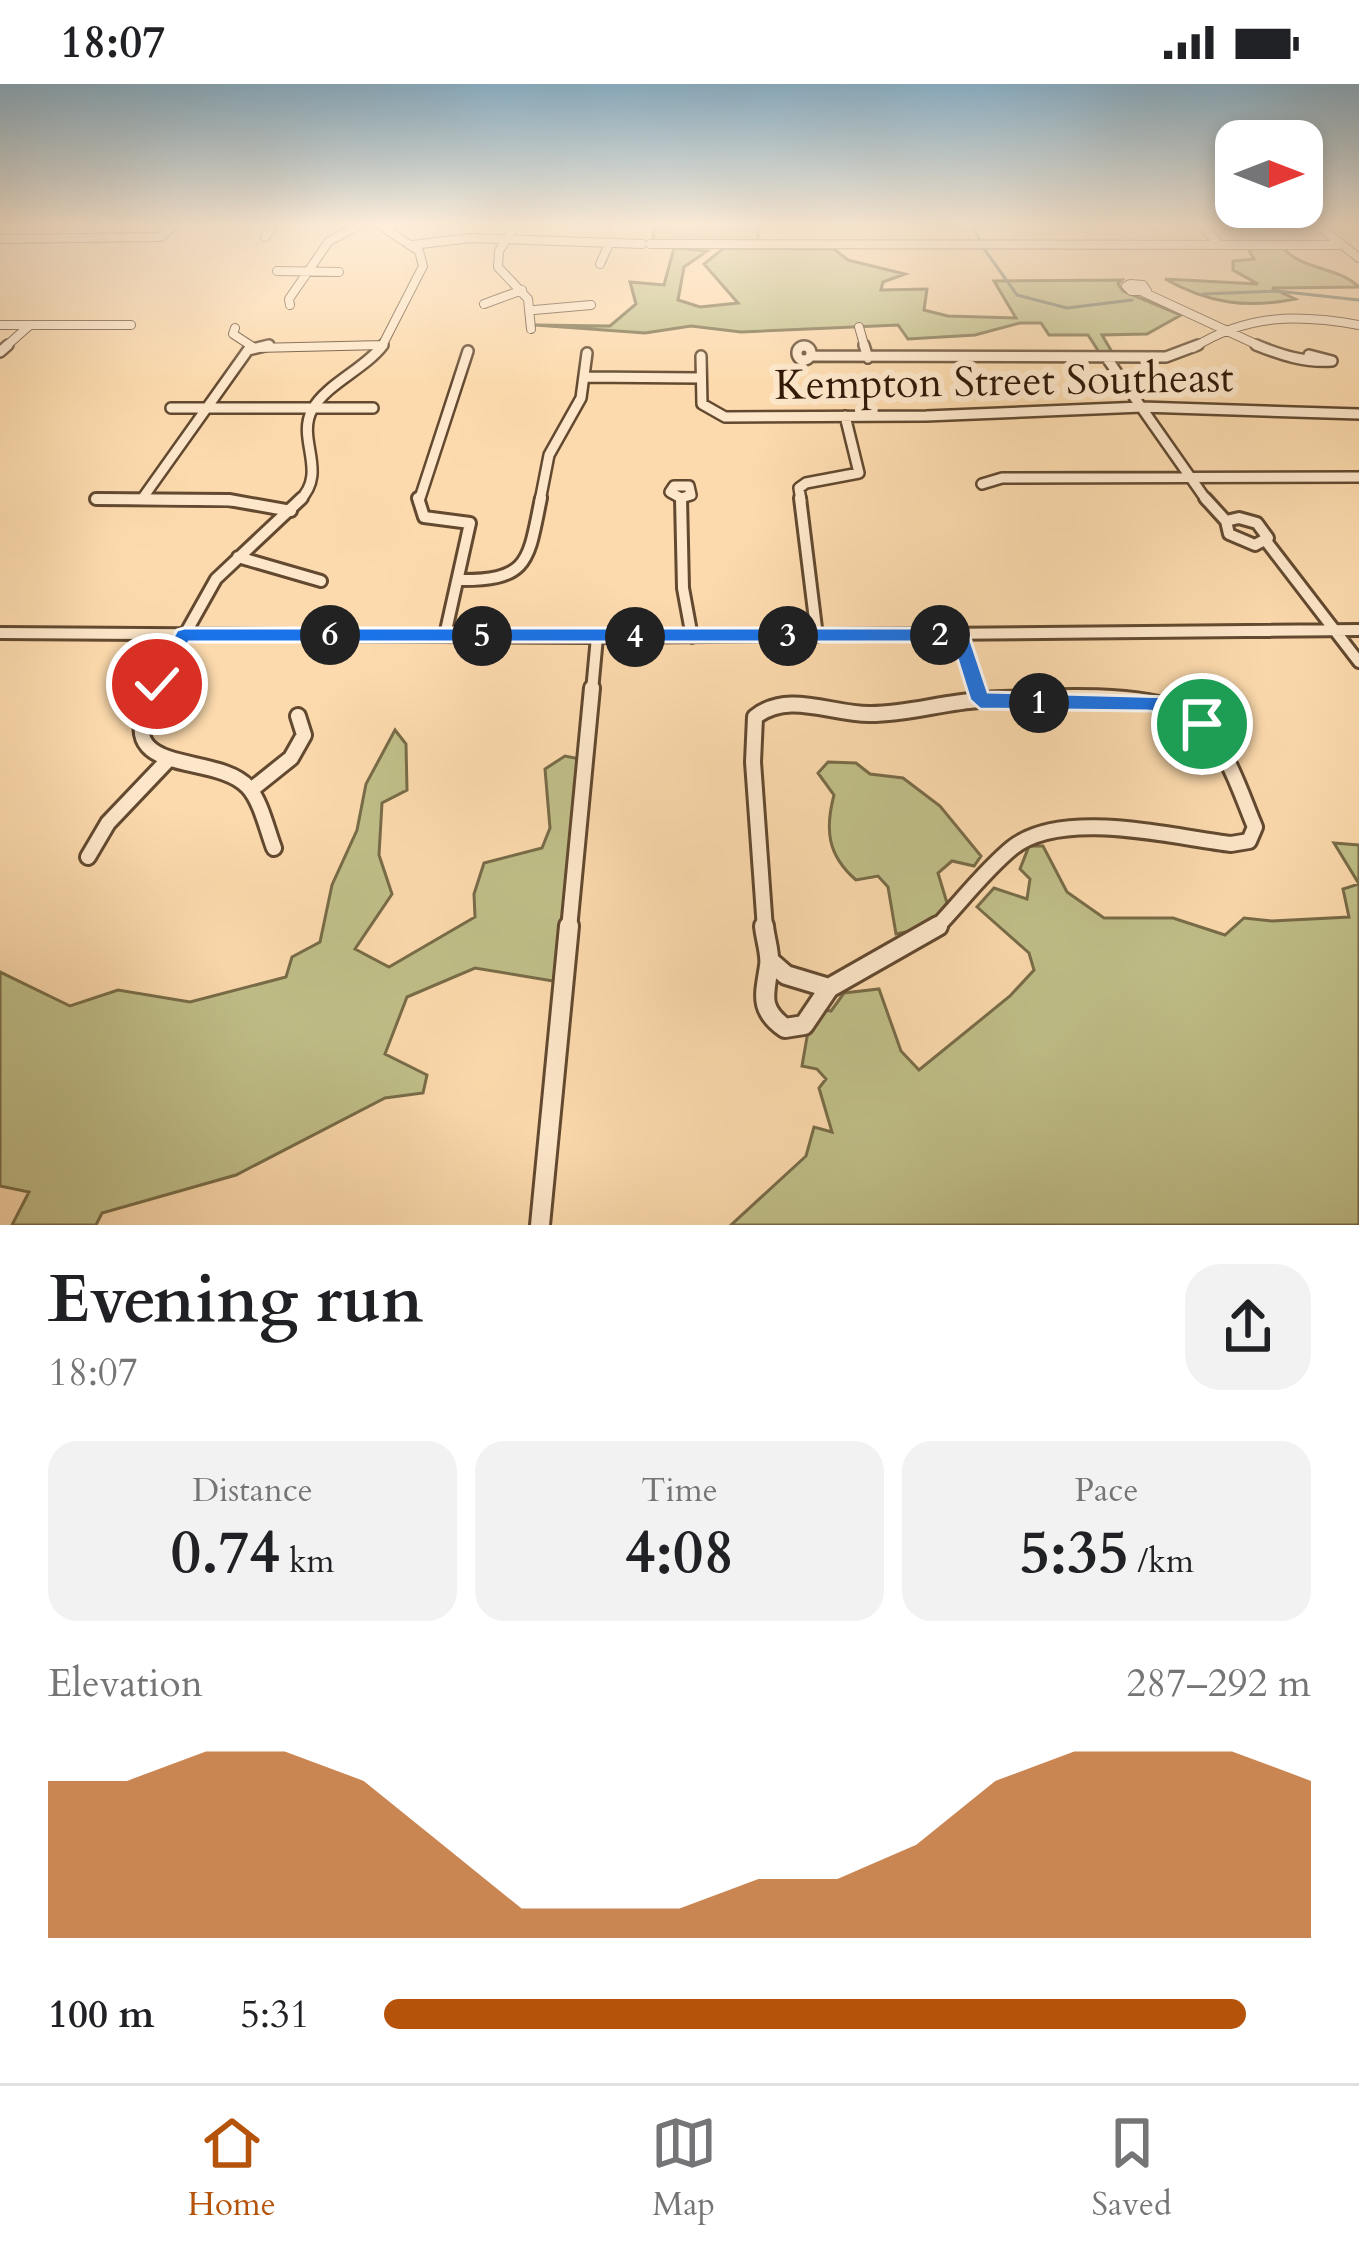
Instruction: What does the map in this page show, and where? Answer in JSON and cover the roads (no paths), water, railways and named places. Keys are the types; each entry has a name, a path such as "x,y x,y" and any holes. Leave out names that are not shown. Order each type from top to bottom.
{"street":[{"path":"290,305 289,299 304,277"},
{"path":"274,848 251,790 221,770 167,761 146,741 143,719 148,700 216,578 291,511 314,476 308,424 313,407 383,345 416,277"},
{"path":"509,277 534,310 531,329"},
{"path":"484,304 522,290"},
{"path":"1143,292 1275,352 1312,360"},
{"path":"534,310 591,305"},
{"path":"813,356 1184,354 1223,328 1255,322 1321,319 1359,325"},
{"path":"0,325 131,325"},
{"path":"0,352 31,325"},
{"path":"860,327 868,358"},
{"path":"235,328 233,334 253,347 383,345"},
{"path":"142,499 253,347"},
{"path":"445,635 470,524 424,517 417,500 469,351"},
{"path":"458,580 509,577 523,569 549,455 577,407 587,353"},
{"name":"Kempton Street Southeast","path":"701,356 703,404 716,414 845,416 1142,407 1359,414"},
{"path":"1106,357 1226,521 1226,530 1255,545 1266,541"},
{"path":"584,377 701,378"},
{"path":"171,407 373,408"},
{"path":"817,636 799,488 808,481 848,479 859,473 845,416"},
{"path":"982,484 1002,478 1358,478"},
{"path":"681,498 683,588 692,637"},
{"path":"96,499 229,500 291,511"},
{"path":"1226,521 1254,522 1266,532 1266,541 1359,662"},
{"path":"238,557 321,580"},
{"path":"0,633 692,637 1359,630"},
{"path":"959,635 980,700"},
{"path":"540,1225 597,637"},
{"path":"771,962 761,982 763,1004 773,1022 785,1028 804,1025 829,988 935,929 1013,847 1030,838 1084,826 1231,844 1249,842 1255,827 1202,724 1187,711 1147,702 980,700 880,714 783,705 763,709 755,717 756,809 766,950 771,962 786,974 829,988"},
{"path":"251,790 291,758 304,735 298,716"},
{"path":"88,857 108,824 167,761"}],"waterway":[{"path":"1004,277 1017,295 1067,308 1132,300"},
{"path":"1203,294 1277,291 1359,300"}]}
